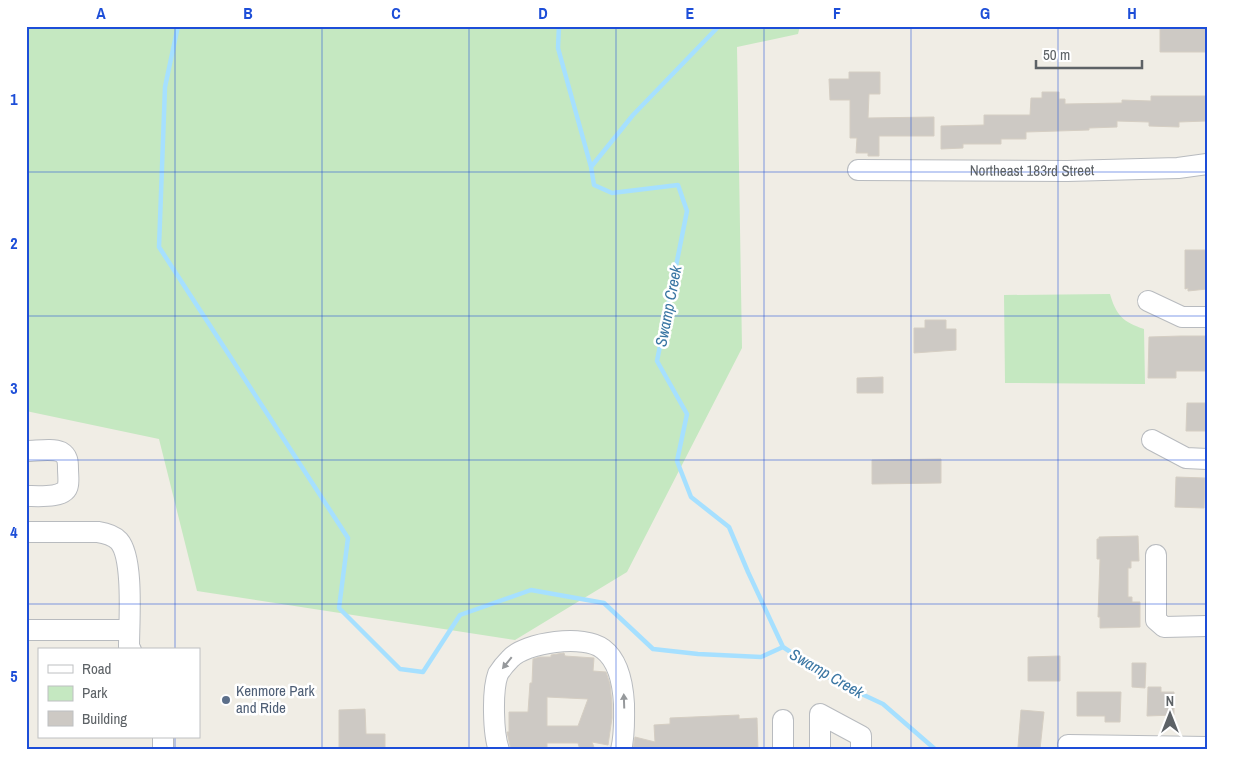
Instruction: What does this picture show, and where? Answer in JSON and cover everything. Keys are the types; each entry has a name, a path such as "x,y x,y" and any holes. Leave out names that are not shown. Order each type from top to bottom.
{"street":[{"name":"Northeast 183rd Street","path":"858,170 1067,171 1178,168 1207,164"},
{"path":"1148,302 1182,317 1207,317"},
{"path":"1152,440 1186,458 1207,459"},
{"path":"26,451 59,451 67,457 68,464 68,485 64,492 54,496 26,496"},
{"path":"26,532 98,532 118,540 123,548 128,564 130,648"},
{"path":"1156,555 1156,620 1164,626 1207,626"},
{"path":"26,630 129,630"},
{"path":"499,750 494,722 498,674 511,657 536,645 563,640 587,642 603,648 614,662 623,685 624,721 621,750"},
{"path":"820,750 820,714 861,736 861,750"},
{"path":"783,720 783,750"},
{"path":"1068,745 1207,747"}],"green space":[{"path":"26,26 800,26 798,34 737,47 742,348 627,572 515,640 197,591 159,439 26,411"},
{"path":"1110,294 1121,317 1131,324 1144,329 1145,384 1005,383 1004,295"}],"building":[{"path":"1160,26 1207,26 1207,52 1160,52"},
{"path":"849,72 880,72 880,94 869,94 868,118 934,117 934,136 879,136 879,156 868,156 868,153 856,153 857,138 850,138 850,100 830,100 829,79 849,79"},
{"path":"1042,92 1059,92 1059,99 1065,99 1065,104 1122,103 1122,100 1151,101 1151,96 1206,96 1206,121 1179,122 1179,127 1149,126 1149,122 1117,121 1117,127 1026,132 1026,139 1001,139 1001,144 963,144 963,148 941,149 941,126 984,125 984,115 1030,115 1031,98 1042,98"},
{"path":"1185,250 1207,250 1207,289 1188,291 1188,288 1185,289"},
{"path":"925,320 946,320 946,329 956,329 956,350 914,353 914,328 925,328"},
{"path":"1207,336 1207,371 1176,371 1176,378 1148,378 1149,337"},
{"path":"883,377 883,393 857,393 857,378"},
{"path":"1187,403 1207,403 1207,431 1186,431"},
{"path":"941,459 941,483 872,484 872,460"},
{"path":"1176,477 1205,478 1204,508 1175,507"},
{"path":"1138,536 1139,561 1131,561 1131,568 1128,568 1128,597 1132,597 1132,602 1140,602 1140,627 1100,628 1100,617 1098,617 1100,559 1097,559 1097,539 1099,537"},
{"path":"564,653 565,656 594,658 593,671 606,672 610,684 612,704 608,745 592,742 595,750 580,750 578,743 547,743 547,750 511,750 507,732 509,732 509,712 528,712 533,659 551,657 551,655","holes":["547,697 588,699 578,726 547,726"]},
{"path":"1060,656 1060,681 1028,681 1028,657"},
{"path":"1132,663 1146,663 1145,688 1132,687"},
{"path":"1148,687 1161,687 1161,692 1174,692 1174,715 1147,716"},
{"path":"1077,692 1121,692 1120,722 1105,722 1105,716 1077,716"},
{"path":"365,709 366,734 385,734 385,750 339,750 339,710"},
{"path":"1021,710 1044,712 1040,749 1018,747"},
{"path":"739,715 739,719 757,718 758,750 633,750 635,737 655,742 654,725 670,724 670,718"}],"waterway":[{"path":"178,26 165,87 159,247 348,538 339,608 400,669 423,672 460,615 531,590 604,603 653,649 698,654 761,657 783,647"},
{"path":"559,26 558,48 591,167"},
{"name":"Swamp Creek","path":"719,26 633,115 591,167 594,185 612,193 678,185 687,211 657,361 687,414 677,461 691,497 729,527 783,647 836,682 883,704 936,750"}],"place":[{"name":"Kenmore Park and Ride","path":"226,700"}]}
